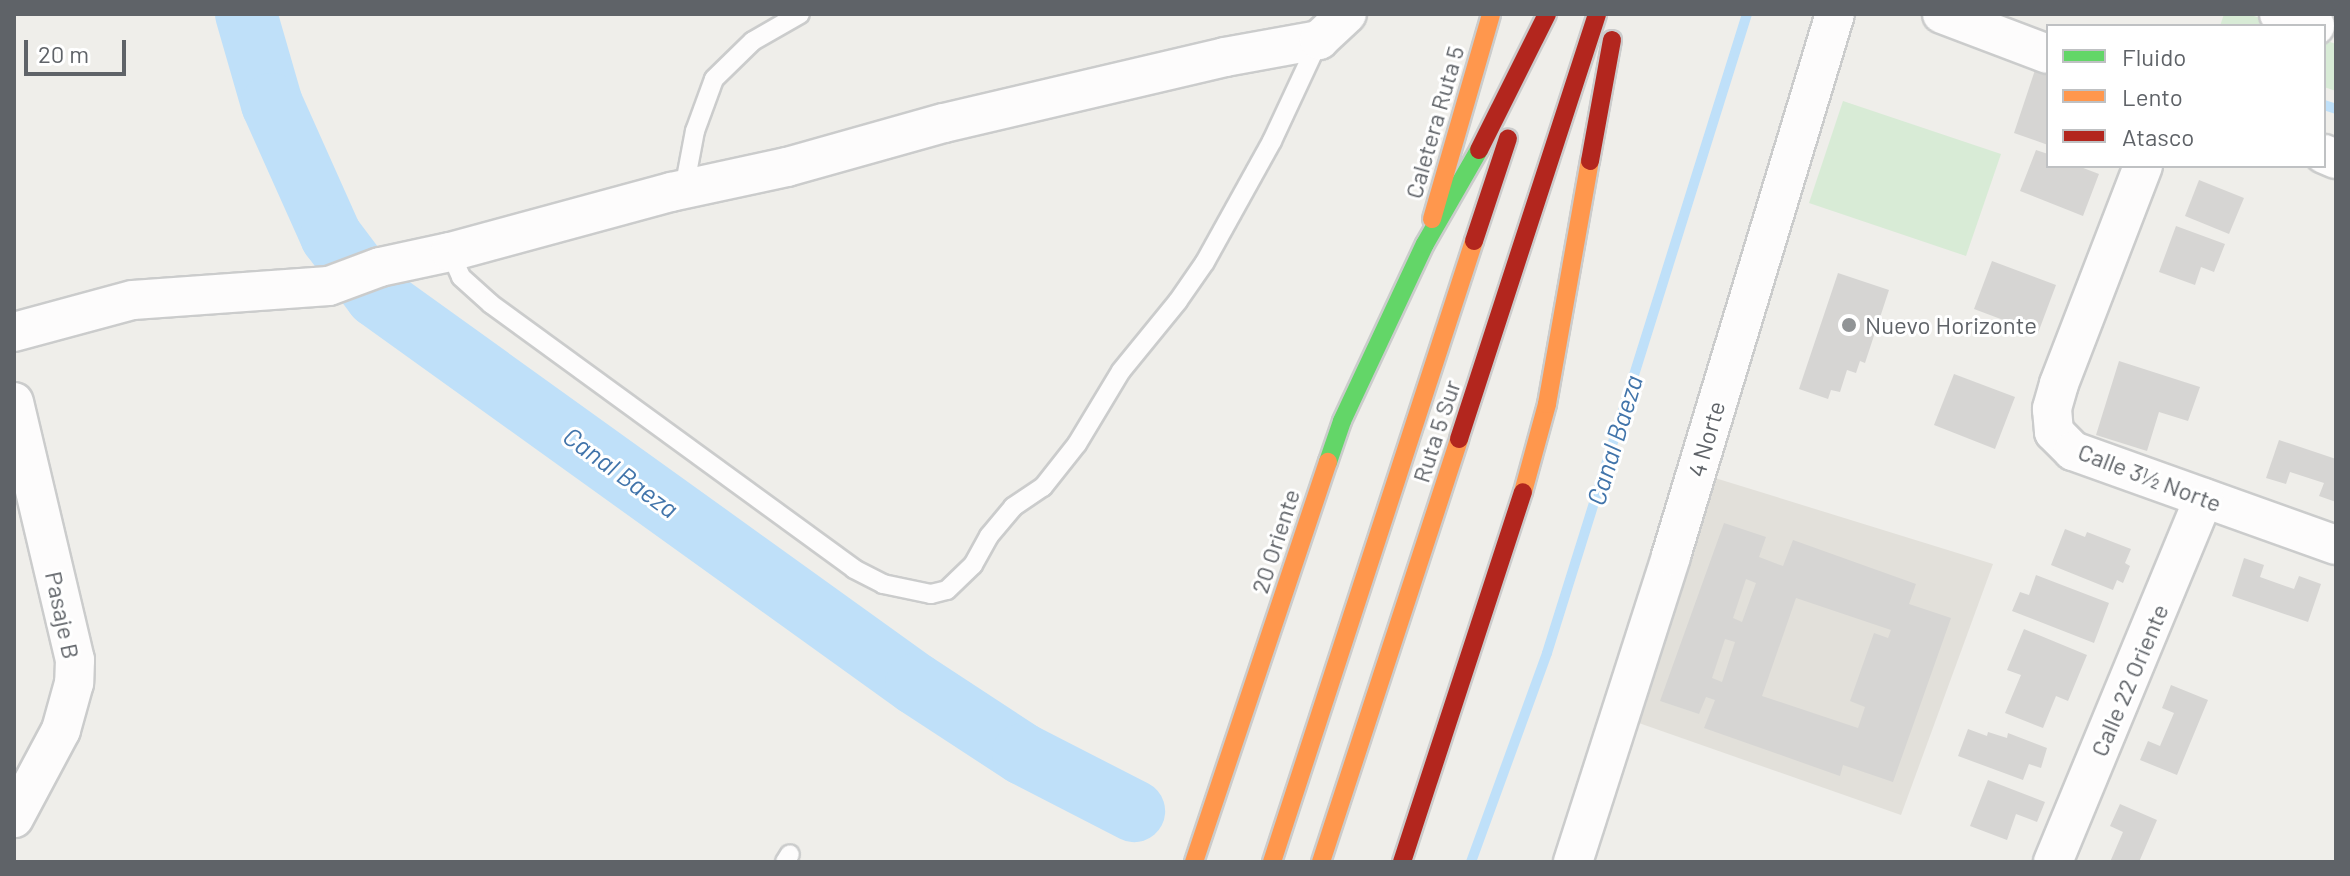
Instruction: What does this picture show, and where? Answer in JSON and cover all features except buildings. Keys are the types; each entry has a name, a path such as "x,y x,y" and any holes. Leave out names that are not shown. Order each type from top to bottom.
{"main road":[{"name":"Caletera Ruta 5","path":"1425,244 1491,14"},
{"path":"1425,244 1500,114 1548,14"},
{"name":"Ruta 5 Sur","path":"1272,862 1548,14"},
{"name":"Ruta 5 Sur","path":"1321,862 1597,14"},
{"path":"1402,862 1537,443 1560,344 1614,27"},
{"name":"20 Oriente","path":"1194,862 1322,473 1364,368 1425,244"}],"street":[{"path":"14,332 133,300 329,286 380,267 450,252 684,189 787,167 944,123 1319,40 1347,14"},
{"name":"4 Norte","path":"1573,862 1675,542 1835,14"},
{"path":"1942,14 2046,53"},
{"path":"2279,14 2309,24"},
{"name":"Calle 3½ Norte","path":"2142,168 2059,384 2052,409 2054,432 2073,451 2336,545"},
{"name":"Pasaje B","path":"14,402 75,660 74,683 61,730 14,818"},
{"name":"Calle 22 Oriente","path":"2053,862 2204,498"}],"lane":[{"path":"684,189 695,131 714,79 753,41 800,14"},
{"path":"450,252 461,277 491,304 854,569 883,584 931,594 947,590 973,565 989,536 1013,507 1043,487 1077,444 1121,371 1187,288 1272,141 1319,40"}],"shaded area":[{"path":"1715,478 1993,564 1901,815 1636,722"}],"green space":[{"path":"2224,14 2248,14 2277,24 2221,24"},
{"path":"2326,41 2336,44 2336,91 2326,88"},
{"path":"1843,101 2001,154 1966,256 1809,203"}],"waterway":[{"name":"Canal Baeza","path":"246,14 272,104 331,236 376,296 916,684 1023,754 1134,811"},
{"name":"Canal Baeza","path":"1471,862 1547,653 1747,14"},
{"name":"Canal Baeza","path":"2326,106 2336,109"}],"traffic: fast":[{"path":"1328,462 1342,421 1425,244 1479,150"}],"traffic: slow":[{"path":"1432,219 1491,14"},
{"path":"1523,492 1547,404 1590,161"},
{"path":"1272,862 1474,241"},
{"path":"1321,862 1459,439"},
{"path":"1194,862 1328,462"}],"traffic: jam":[{"path":"1479,150 1547,14"},
{"path":"1459,439 1597,14"},
{"path":"1590,161 1612,40"},
{"path":"1474,241 1508,138"},
{"path":"1402,862 1523,492"}],"place":[{"name":"Nuevo Horizonte","path":"1849,325"}]}
